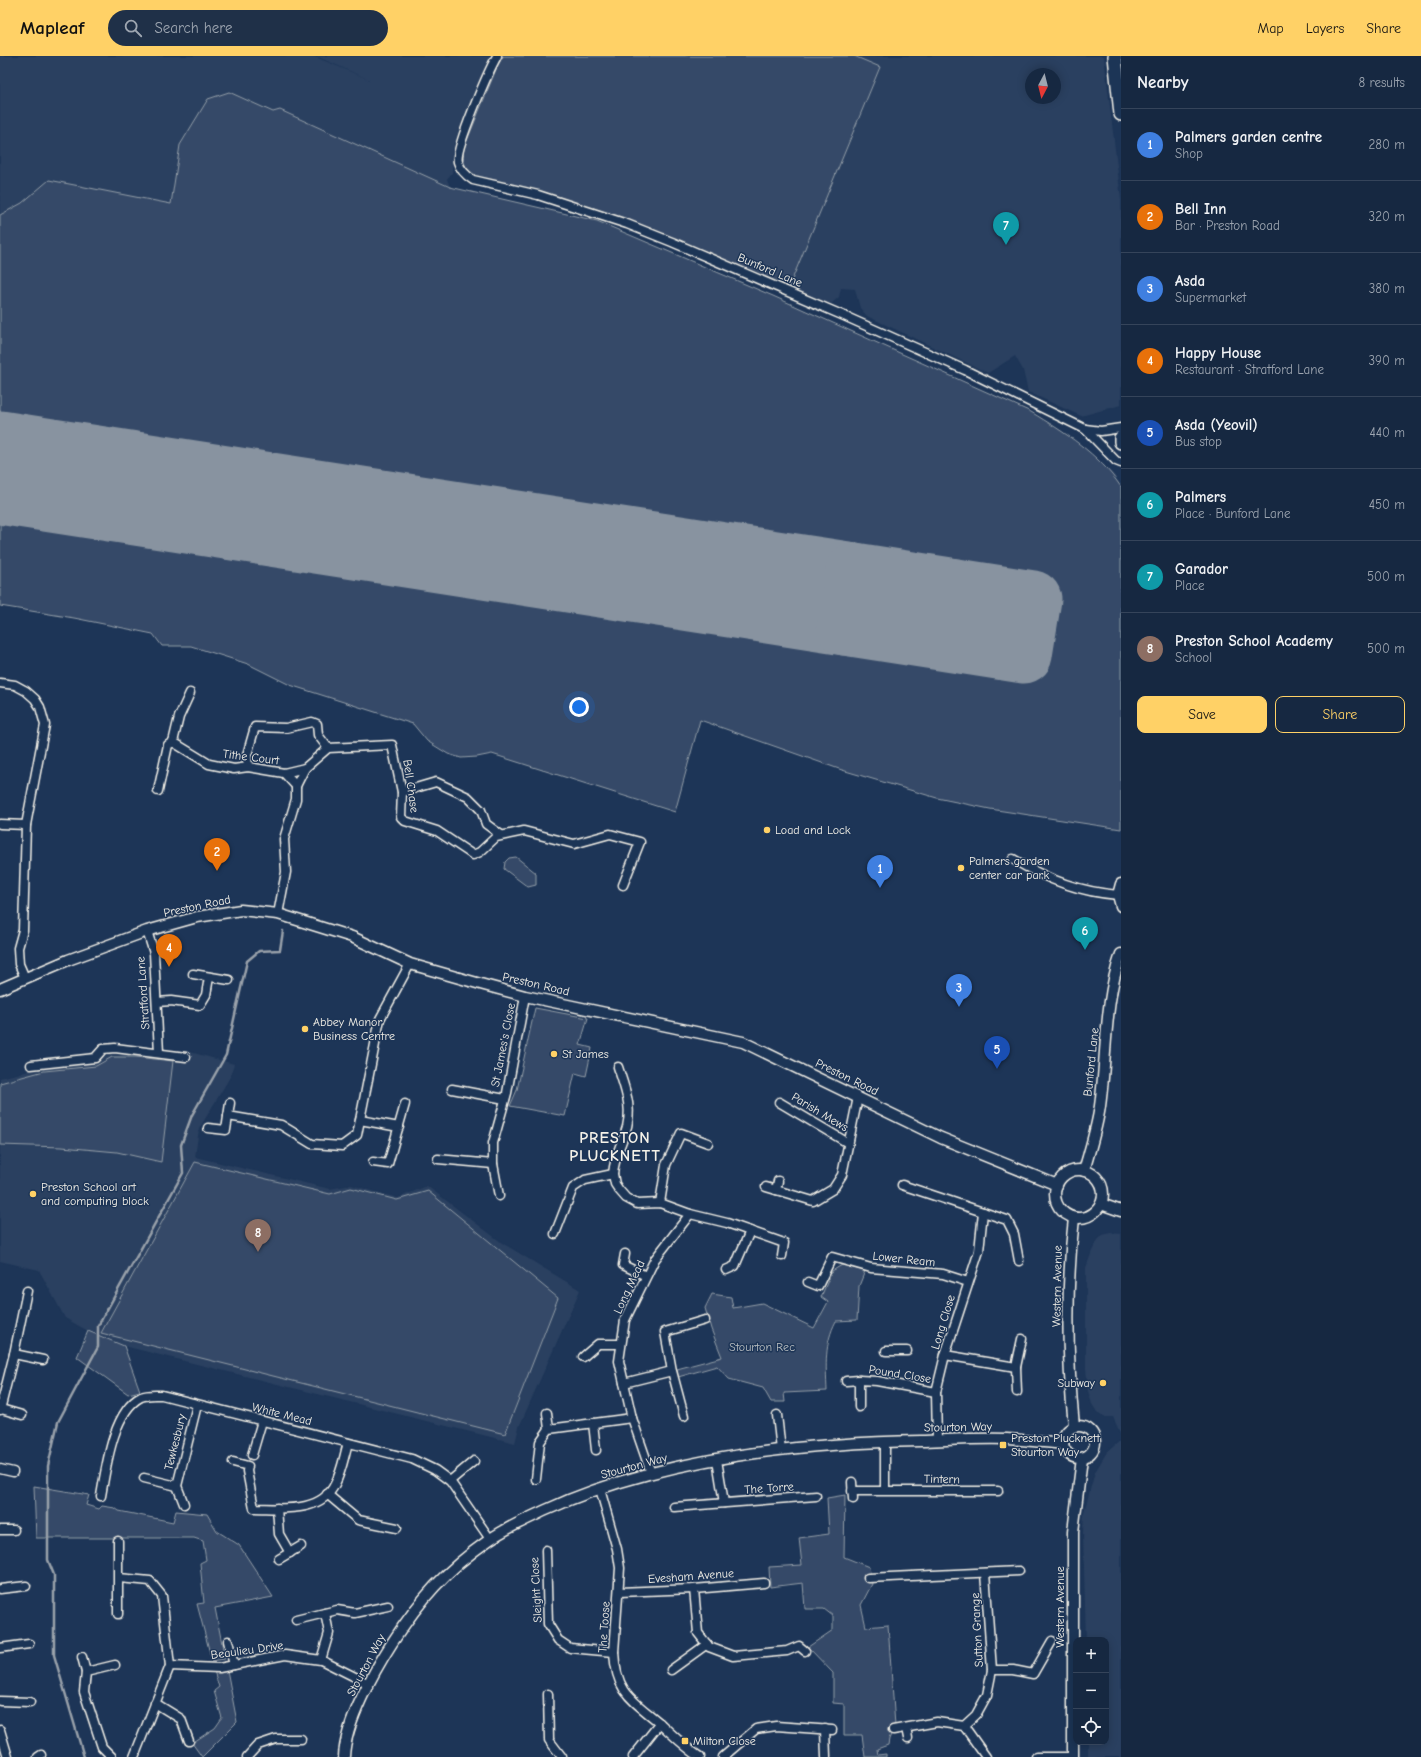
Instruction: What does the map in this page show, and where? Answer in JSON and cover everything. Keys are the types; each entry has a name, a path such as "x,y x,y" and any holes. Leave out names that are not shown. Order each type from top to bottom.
{"highway":[{"path":"1115,56 1121,114"}],"street":[{"name":"Bunford Lane","path":"497,56 460,144 457,161 467,176 473,180 513,188 545,197 627,224 842,315 965,370 1085,429 1101,431 1121,428"},
{"name":"Bunford Lane","path":"1085,429 1116,461 1121,463"},
{"path":"0,683 15,686 26,691 35,699 44,717 45,725 26,825 23,930 18,948 19,964 25,978"},
{"path":"158,791 168,746 173,742 179,717 190,693"},
{"path":"248,767 246,755 255,727 286,728 312,722 317,724 318,736 328,748 304,768 296,786 296,799 284,839 286,872 278,914"},
{"name":"Tithe Court","path":"173,742 209,764 234,769 248,767 284,773 304,768"},
{"name":"Bell Chase","path":"328,748 392,745 402,792 401,817 405,821 437,830 473,855 480,852 496,837 524,831 574,844 610,834 640,842 623,885"},
{"name":"Tithe Court","path":"284,773 296,786"},
{"path":"402,792 436,782 468,797 481,810 486,824 501,835"},
{"path":"0,824 26,825"},
{"path":"1013,859 1025,867 1058,882 1079,889 1118,895"},
{"path":"1121,884 1118,895 1121,906"},
{"name":"Preston Road","path":"0,989 147,931 197,917 241,910 278,914 352,937 410,964 525,996 743,1042 941,1138 1057,1185"},
{"name":"Stratford Lane","path":"147,931 154,953 159,1053"},
{"name":"Bunford Lane","path":"1084,1171 1095,1134 1100,1105 1112,990 1115,971 1121,954"},
{"path":"228,1116 280,1125 312,1144 342,1146 358,1135 380,1019 410,964"},
{"path":"193,974 228,980"},
{"path":"157,1002 171,1001 200,1005 206,996 209,977"},
{"name":"St James's Close","path":"499,1196 493,1164 492,1143 505,1099 525,996"},
{"path":"31,1066 95,1058 103,1049 159,1053 186,1057"},
{"path":"618,1067 629,1098 629,1112 626,1132 614,1165 613,1174 615,1184 626,1198 637,1204 660,1203 690,1214 786,1241 782,1256"},
{"name":"St James's Close","path":"452,1089 505,1099"},
{"path":"766,1187 813,1201 833,1189 842,1175 858,1097"},
{"name":"Parish Mews","path":"779,1102 848,1143"},
{"path":"208,1128 226,1130 230,1103"},
{"path":"374,1162 388,1164 405,1104"},
{"path":"360,1120 399,1127"},
{"path":"660,1203 666,1165 681,1132 708,1143"},
{"path":"438,1159 493,1164"},
{"path":"1077,1170 1091,1174 1101,1185 1103,1191 1101,1204 1097,1211 1090,1216 1074,1218 1062,1212 1058,1206 1055,1199 1057,1185 1065,1175 1077,1170"},
{"path":"556,1234 573,1188 585,1180 613,1174"},
{"path":"776,1190 778,1181"},
{"path":"902,1185 1007,1220 1014,1234 1019,1261"},
{"path":"1101,1204 1121,1211"},
{"name":"Long Close","path":"937,1440 936,1392 945,1355 979,1251 983,1212"},
{"name":"Long Mead","path":"651,1473 632,1418 619,1361 621,1344 625,1320 655,1259 690,1214"},
{"name":"Western Avenue","path":"1074,1218 1069,1266 1070,1385 1074,1426"},
{"path":"726,1270 735,1266 750,1231"},
{"path":"625,1254 623,1265 646,1276"},
{"name":"Lower Ream","path":"808,1282 818,1286 832,1257 871,1268 943,1274 968,1282"},
{"path":"22,1415 0,1409 14,1354 27,1291"},
{"path":"684,1416 672,1371 665,1332 705,1320"},
{"path":"1017,1392 1016,1367 1022,1339"},
{"path":"583,1357 598,1344 621,1344"},
{"path":"886,1351 907,1351"},
{"path":"14,1354 43,1360"},
{"path":"945,1355 1016,1367"},
{"path":"624,1383 672,1371"},
{"name":"Pound Close","path":"859,1380 859,1407"},
{"name":"Pound Close","path":"846,1381 877,1381 936,1392"},
{"name":"White Mead","path":"101,1496 109,1456 121,1418 128,1407 140,1398 150,1394 162,1395 412,1459 435,1470 450,1481 490,1539"},
{"name":"Tewkesbury","path":"184,1504 177,1486 197,1405"},
{"path":"536,1479 540,1442 549,1429 547,1413"},
{"path":"777,1415 781,1450"},
{"path":"549,1429 632,1418"},
{"path":"262,1421 247,1470 254,1508 306,1506 322,1500 335,1486 348,1443"},
{"path":"593,1424 596,1450"},
{"path":"1074,1426 1084,1426 1088,1428 1096,1441 1094,1450 1082,1458 1072,1457 1067,1453 1063,1444 1066,1431 1074,1426"},
{"name":"Stourton Way","path":"344,1757 348,1735 369,1684 386,1652 425,1595 440,1579 490,1539 570,1499 651,1473 781,1450 885,1442 937,1440 1006,1439 1063,1444"},
{"path":"885,1442 885,1490"},
{"name":"Western Avenue","path":"1073,1757 1073,1532 1082,1458"},
{"path":"233,1462 250,1460"},
{"path":"718,1460 724,1503"},
{"path":"450,1481 474,1461"},
{"path":"0,1469 14,1472"},
{"name":"Tewkesbury","path":"144,1478 177,1486"},
{"name":"Tintern","path":"853,1500 852,1487 885,1490 998,1491"},
{"name":"The Toose","path":"600,1489 617,1549 620,1568 614,1652 614,1665 619,1682 625,1693 636,1705 700,1757"},
{"path":"328,1494 358,1520 397,1528"},
{"name":"The Torre","path":"674,1507 816,1498"},
{"path":"277,1508 279,1534 290,1553"},
{"path":"0,1530 14,1530"},
{"path":"118,1541 118,1614"},
{"path":"279,1559 301,1546"},
{"name":"Sleight Close","path":"546,1550 548,1624 558,1640 570,1648 614,1652"},
{"path":"868,1578 1019,1571"},
{"name":"Sutton Grange","path":"964,1726 976,1715 988,1695 992,1670 985,1573"},
{"path":"119,1578 150,1581 162,1596 170,1666 134,1757"},
{"name":"Evesham Avenue","path":"619,1592 694,1589 764,1583"},
{"path":"0,1589 26,1586"},
{"path":"694,1589 698,1633 710,1647 733,1656 787,1651 799,1646 805,1651"},
{"path":"296,1620 337,1610 355,1613 388,1606"},
{"path":"321,1660 329,1633 325,1613"},
{"path":"228,1641 234,1665"},
{"path":"992,1670 1013,1670 1033,1674 1052,1641"},
{"path":"0,1648 29,1644"},
{"path":"671,1670 707,1644"},
{"name":"Beaulieu Drive","path":"170,1666 219,1668 286,1655 321,1660 369,1684"},
{"path":"82,1657 86,1672 84,1692 102,1747 112,1757"},
{"path":"86,1672 115,1665"},
{"path":"548,1694 549,1740 562,1757"},
{"path":"0,1701 30,1702"},
{"path":"155,1703 181,1719 189,1741"},
{"path":"892,1730 937,1722 964,1726 986,1757"},
{"path":"633,1757 660,1723"},
{"path":"723,1757 756,1729 776,1726 828,1729 826,1757"},
{"path":"906,1728 908,1738"},
{"path":"0,1730 8,1757"},
{"path":"248,1757 258,1745 276,1739 301,1739"},
{"path":"1036,1757 1073,1757"}],"shaded area":[{"path":"0,56 313,56 370,80 316,56 1104,56 1121,200 1121,405 1081,416 1028,392 1023,370 1015,356 988,373 867,316 860,308 855,289 841,288 839,297 832,303 824,303 634,223 466,143 473,124 465,120 454,146 452,173 447,179 450,187 597,221 773,296 1031,412 1062,431 1088,451 1114,475 1121,487 1121,829 990,809 937,798 842,770 700,720 675,812 492,754 461,758 448,754 427,741 413,725 290,685 248,664 153,634 74,618 0,606"},
{"path":"190,1052 234,1064 230,1077 199,1129 195,1157 330,1189 351,1185 398,1198 427,1186 502,1243 580,1290 519,1427 515,1443 124,1346 88,1331 65,1318 39,1270 0,1261 0,1078 46,1067 95,1063 107,1055 139,1055 188,1061"},
{"path":"1110,1233 1121,1234 1121,1435 1113,1417 1105,1417 1097,1412 1092,1404 1088,1391 1086,1368 1086,1268 1098,1240 1103,1235"},
{"path":"1121,1440 1121,1757 1088,1757 1088,1745 1109,1745 1109,1637 1086,1637 1083,1533 1084,1512 1095,1472 1107,1452"}],"green space":[{"path":"503,56 854,56 880,67 789,287 633,223 572,202 473,176 464,163 464,148 497,67"},
{"path":"229,92 273,112 280,110 450,187 597,221 773,296 1031,412 1068,436 1092,454 1121,487 1121,829 990,809 937,798 842,770 700,720 675,812 492,754 461,758 448,754 427,741 413,724 290,685 248,664 191,646 162,646 153,634 74,618 0,606 0,215 22,203 49,180 171,204 180,145 208,99"},
{"path":"516,857 536,873 536,885 528,887 504,869 505,862 509,858"},
{"path":"535,1008 588,1018 580,1045 592,1048 586,1076 575,1073 565,1116 510,1106 517,1090"},
{"path":"112,1057 136,1057 173,1061 161,1162 117,1152 62,1147 0,1145 0,1083 44,1071 96,1066"},
{"path":"195,1162 330,1194 351,1188 397,1200 428,1191 558,1298 505,1434 101,1333"},
{"name":"Stourton Rec","path":"842,1265 865,1271 859,1286 857,1320 836,1321 829,1338 826,1372 827,1391 784,1393 785,1402 771,1402 763,1388 729,1379 717,1366 678,1377 677,1369 722,1357 711,1329 705,1308 712,1294 731,1297 733,1308 762,1303 814,1328 828,1302 821,1297 832,1271"},
{"path":"88,1331 124,1346 140,1391 128,1394 77,1357"},
{"path":"34,1486 89,1495 86,1505 99,1509 102,1506 115,1508 119,1511 173,1522 176,1511 207,1514 217,1531 239,1545 273,1597 215,1608 225,1659 212,1661 197,1604 204,1603 200,1563 206,1560 203,1541 194,1538 36,1538"},
{"path":"845,1495 844,1557 869,1567 872,1584 861,1605 866,1627 888,1625 895,1726 888,1745 877,1749 878,1755 886,1754 886,1757 865,1757 862,1735 844,1735 844,1704 833,1703 833,1673 808,1647 833,1630 833,1616 824,1609 805,1609 803,1583 770,1587 769,1567 802,1565 799,1538 829,1534 827,1498"},
{"path":"227,1670 237,1722 202,1757 192,1743 215,1728 222,1718 214,1691 219,1687 214,1671"}],"waterway":[{"path":"84,1757 54,1655 54,1575 48,1560 48,1466 58,1422 98,1347 98,1326 183,1173 181,1145 192,1115 226,1055 247,961 259,951 280,950 283,931"}],"runway":[{"path":"0,439 854,571 845,627 0,496"},
{"path":"854,571 1033,599 1024,655 845,627 854,571"}],"place":[{"name":"Garador","path":"1006,245"},
{"name":"Load and Lock","path":"767,830"},
{"name":"Palmers garden center car park","path":"961,868"},
{"name":"Bell Inn","path":"217,871"},
{"name":"Palmers garden centre","path":"880,888"},
{"name":"Palmers","path":"1085,950"},
{"name":"Happy House","path":"169,967"},
{"name":"Asda","path":"959,1007"},
{"name":"Abbey Manor Business Centre","path":"305,1029"},
{"name":"St James","path":"554,1054"},
{"name":"Asda (Yeovil)","path":"997,1069"},
{"name":"Preston School art and computing block","path":"33,1194"},
{"name":"Preston School Academy","path":"258,1252"},
{"name":"Subway","path":"1103,1383"},
{"name":"Preston Plucknett Stourton Way","path":"1003,1445"},
{"name":"Milton Close","path":"685,1741"}],"district":[{"name":"PRESTON PLUCKNETT","path":"615,1146"}]}
